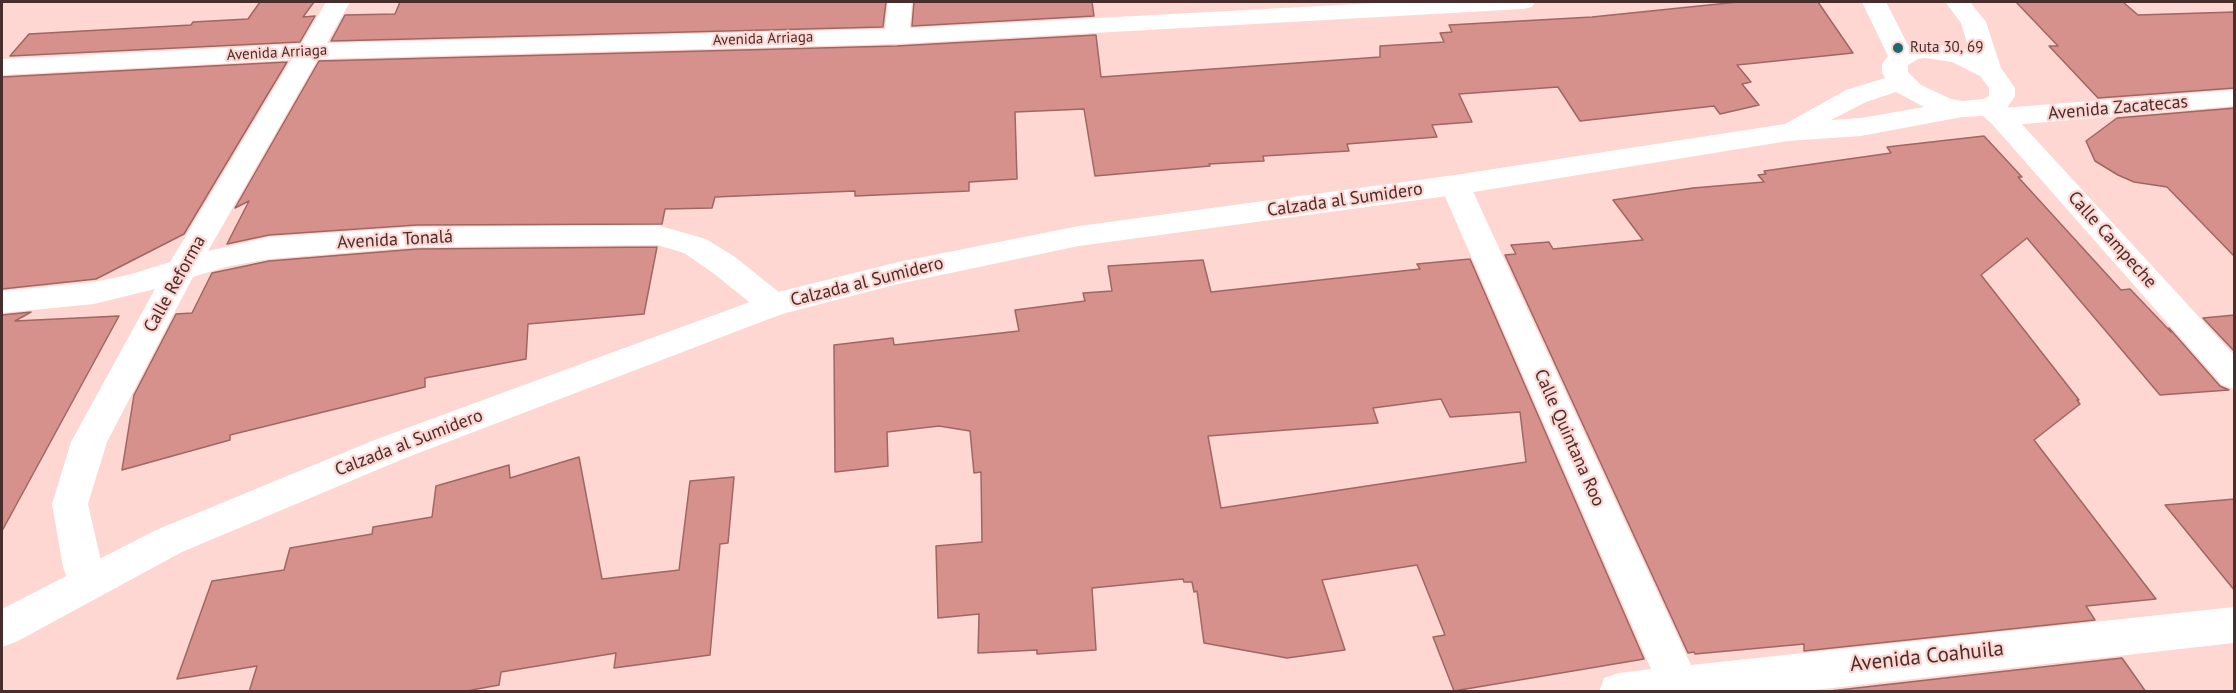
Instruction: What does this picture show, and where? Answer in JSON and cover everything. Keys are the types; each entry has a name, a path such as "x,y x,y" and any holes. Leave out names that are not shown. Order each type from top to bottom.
{"street":[{"name":"Calle Reforma","path":"87,583 70,504 89,442 181,270 338,2"},
{"path":"897,36 900,2"},
{"name":"Avenida Arriaga","path":"2,67 310,51 897,36 1524,2"},
{"path":"1874,2 1911,91 1927,100 1984,111 1998,102 2002,96 2002,88 1989,70 1973,22 1957,2"},
{"name":"Calzada al Sumidero","path":"1788,132 1901,69 1911,52 1941,51 1959,55 1989,70"},
{"name":"Avenida Zacatecas","path":"1984,111 2235,98"},
{"name":"Calzada al Sumidero","path":"2,629 169,541 390,448 774,305 898,273 1079,236 1455,185 1788,132 1861,127 1984,111"},
{"name":"Calle Campeche","path":"1984,111 2235,376"},
{"name":"Calle Quintana Roo","path":"1455,185 1681,687"},
{"name":"Avenida Tonalá","path":"2,302 94,293 222,257 269,248 364,240 466,236 657,235 695,246 724,265 774,305"},
{"name":"Avenida Coahuila","path":"1619,692 2235,625"}],"building":[{"path":"260,2 314,2 303,17 315,16 300,42 10,56 29,34 191,25 193,22 248,19"},
{"path":"400,2 886,2 883,27 331,41 345,15 395,14"},
{"path":"914,2 1092,2 1094,16 912,26"},
{"path":"1738,2 1818,2 1853,53 1737,65 1751,82 1742,84 1759,105 1720,114 1714,106 1580,121 1558,87 1459,94 1472,122 1432,125 1437,137 1347,144 1349,151 1263,156 1264,161 1209,164 1210,166 1095,176 1084,109 1015,112 1017,179 969,182 969,191 855,196 855,191 715,197 712,208 665,209 662,224 417,225 269,235 227,244 249,201 235,208 319,61 897,46 1096,35 1101,77 1380,57 1380,46 1444,42 1440,33 1452,32 1449,25 1592,17"},
{"path":"2016,2 2123,2 2138,15 2235,12 2235,88 2098,98 2049,46 2058,46"},
{"path":"287,62 184,234 96,279 2,289 2,77"},
{"path":"2235,108 2235,257 2167,187 2134,182 2118,175 2095,161 2086,141 2117,118"},
{"path":"1984,136 2022,177 2018,177 2121,290 2130,289 2171,332 2169,328 2220,386 2229,390 2160,395 2027,238 1981,275 2079,400 2077,400 2080,404 2034,440 2156,599 2086,606 2095,620 1804,651 1804,644 1688,653 1505,255 1516,254 1511,245 1549,242 1553,249 1643,240 1613,200 1693,188 1764,182 1758,175 1766,174 1764,171 1891,153 1887,147"},
{"path":"657,247 644,314 528,324 526,359 425,378 425,387 230,435 230,440 122,470 134,395 176,314 192,313 212,273 269,261 417,249"},
{"path":"1470,259 1644,659 1454,691 1433,637 1445,635 1417,565 1322,580 1345,650 1287,658 1204,643 1197,591 1194,592 1192,582 1184,582 1183,579 1092,588 1096,650 1037,654 1037,650 978,653 979,614 938,618 936,546 982,542 981,472 974,473 970,431 939,426 887,432 888,466 835,472 834,345 893,338 894,345 1019,331 1015,310 1085,301 1083,293 1112,291 1108,266 1203,260 1211,292 1420,269 1417,264","holes":["1441,399 1450,417 1520,412 1526,462 1221,508 1208,436 1378,423 1373,408"]},
{"path":"31,312 15,321 119,316 2,531 2,315"},
{"path":"2235,315 2235,352 2203,318"},
{"path":"579,457 602,579 679,570 690,481 734,477 728,543 720,544 710,655 614,668 616,653 501,672 499,685 461,692 249,692 257,666 177,679 212,581 284,570 290,548 372,534 373,527 432,517 436,486 509,465 510,478"},
{"path":"2235,499 2235,591 2165,505"},
{"path":"2122,658 2146,692 1821,692"}],"place":[{"name":"Ruta 30, 69","path":"1898,48"}]}
